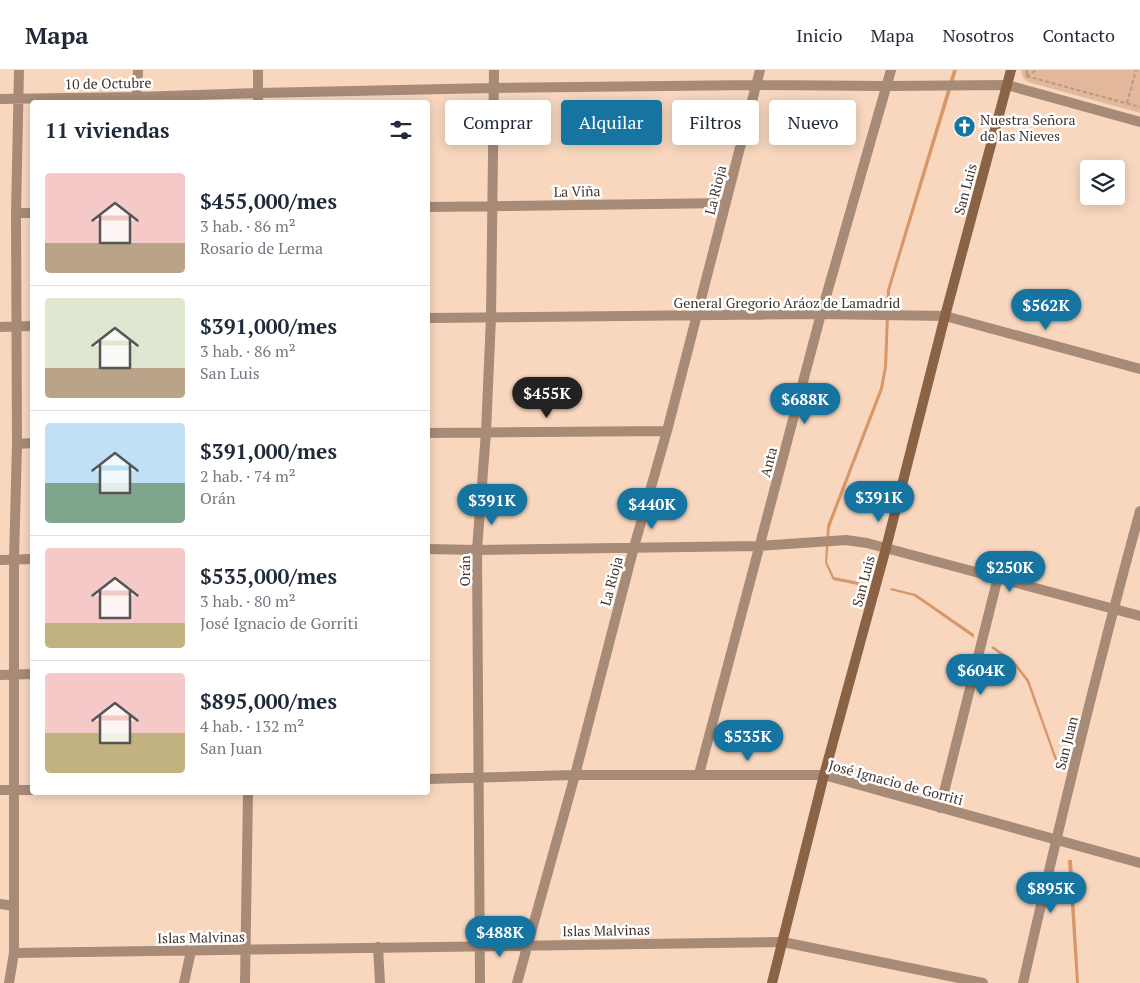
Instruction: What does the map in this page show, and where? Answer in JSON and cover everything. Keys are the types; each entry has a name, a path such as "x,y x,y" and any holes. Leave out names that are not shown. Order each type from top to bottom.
{"street":[{"path":"9,983 14,953 14,560 17,444 16,213 19,70"},
{"path":"137,98 138,70"},
{"path":"258,70 258,98"},
{"name":"Orán","path":"480,983 477,550 486,432 491,317 494,70"},
{"name":"La Rioja","path":"517,983 575,775 634,547 667,432 760,70"},
{"name":"Anta","path":"699,774 822,314 891,70"},
{"name":"San Luis","path":"772,983 824,775 886,548 945,316 1011,70"},
{"name":"10 de Octubre","path":"0,99 258,98 494,88 1008,84 1140,122"},
{"name":"La Viña","path":"430,207 726,203"},
{"path":"16,213 30,213"},
{"name":"General Gregorio Aráoz de Lamadrid","path":"430,318 822,314 945,316 1140,369"},
{"path":"0,327 30,326"},
{"path":"430,433 667,432"},
{"path":"17,444 30,443"},
{"name":"San Juan","path":"1023,983 1056,839 1113,608 1140,511"},
{"path":"430,549 760,546 846,540 867,543 1140,616"},
{"path":"0,560 30,559"},
{"path":"940,808 998,577"},
{"path":"0,675 30,674"},
{"name":"José Ignacio de Gorriti","path":"430,779 575,775 824,775 1140,862"},
{"path":"0,790 30,790"},
{"path":"245,983 248,795"},
{"path":"0,904 14,906"},
{"name":"Islas Malvinas","path":"14,953 783,942 983,983"},
{"path":"378,948 380,983"},
{"path":"184,983 191,951"}],"path":[{"path":"1026,76 1027,70"},
{"path":"1026,76 1037,70"},
{"path":"1127,104 1136,70"},
{"path":"1026,76 1140,107"}],"shaded area":[{"path":"953,70 957,70 890,290 887,367 883,389 830,527 827,562 834,577 859,582 858,585 833,580 825,563 827,526 880,388 884,367 887,290"},
{"path":"1021,70 1140,70 1140,113 1028,82 1023,78"},
{"path":"891,588 916,594 974,634 974,638 914,596 890,590"},
{"path":"993,646 1014,661 1029,680 1058,762 1056,763 1027,682 1013,663 991,648"},
{"path":"1068,860 1072,860 1079,983 1076,983"}],"place":[{"name":"Nuestra Señora de las Nieves","path":"964,127"}]}
